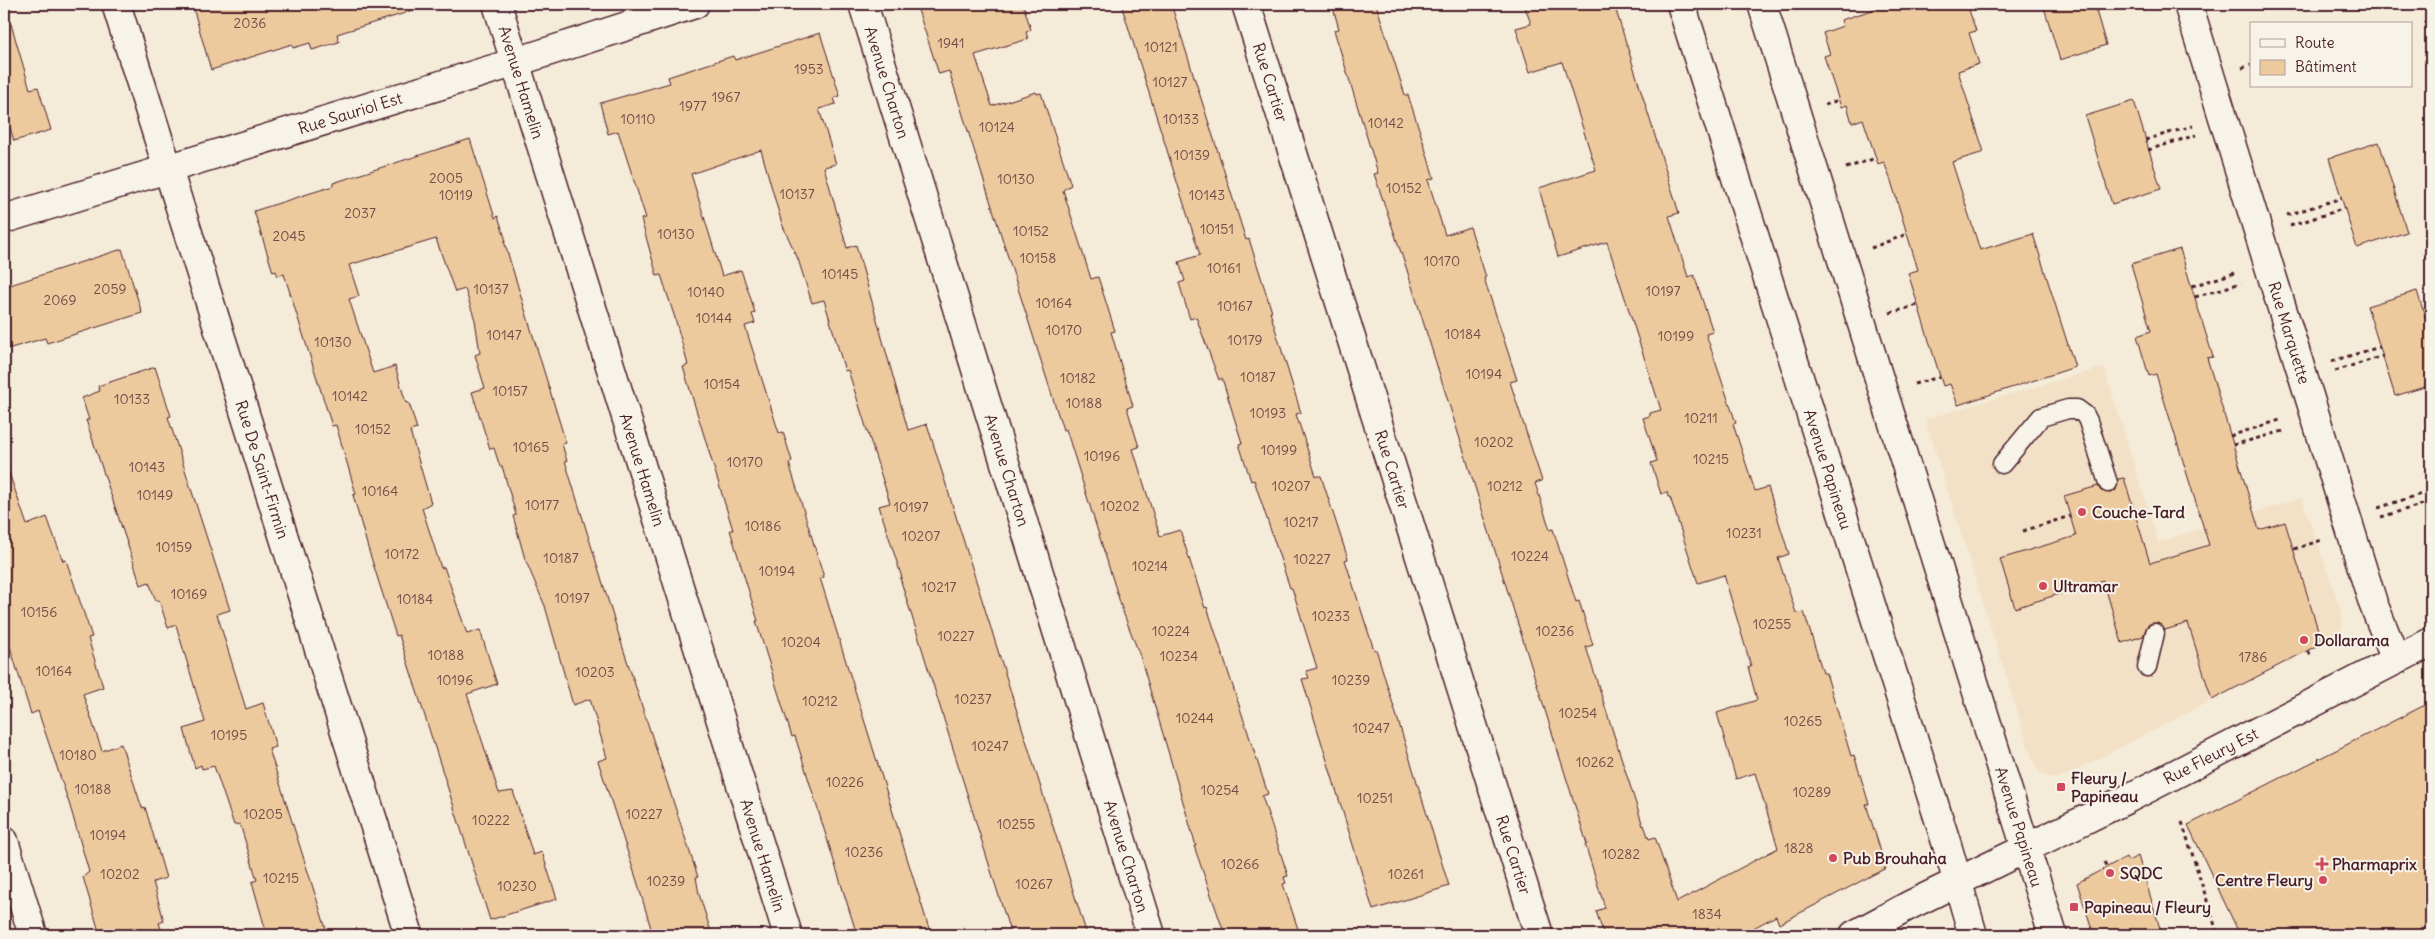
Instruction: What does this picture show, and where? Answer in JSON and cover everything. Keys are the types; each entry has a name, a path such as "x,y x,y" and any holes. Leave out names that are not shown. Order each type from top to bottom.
{"street":[{"name":"Rue De Saint-Firmin","path":"116,4 409,935"},
{"name":"Avenue Hamelin","path":"498,4 788,935"},
{"name":"Rue Sauriol Est","path":"4,219 516,62 695,4"},
{"name":"Avenue Charton","path":"863,4 1151,935"},
{"name":"Rue Cartier","path":"1246,4 1539,935"},
{"name":"Avenue Papineau","path":"1681,4 1974,935"},
{"name":"Avenue Papineau","path":"1762,4 2053,935"},
{"name":"Rue Marquette","path":"2188,4 2376,612 2396,660"},
{"name":"Rue Fleury Est","path":"1854,935 2431,642"},
{"path":"4,841 33,935"}],"lane":[{"path":"2002,464 2041,416 2068,409 2077,409 2085,415 2088,422 2108,483"},
{"path":"2147,667 2155,633"}],"path":[{"path":"2096,10 2115,4"},
{"path":"2242,68 2250,65"},
{"path":"1823,106 1838,100"},
{"path":"2145,140 2193,126"},
{"path":"2148,150 2196,135"},
{"path":"1843,169 1876,158"},
{"path":"2287,215 2342,198"},
{"path":"2290,226 2344,208"},
{"path":"1869,249 1907,234"},
{"path":"2192,286 2238,272"},
{"path":"2195,297 2241,283"},
{"path":"1888,314 1918,305"},
{"path":"2332,361 2380,347"},
{"path":"2335,371 2383,356"},
{"path":"1910,386 1940,377"},
{"path":"2230,436 2283,419"},
{"path":"2233,445 2287,430"},
{"path":"2378,508 2424,493"},
{"path":"2381,517 2427,503"},
{"path":"2023,531 2070,516"},
{"path":"2294,549 2322,540"},
{"path":"2308,651 2312,657"},
{"path":"2182,822 2218,935"},
{"path":"2104,862 2107,867"}],"shaded area":[{"path":"2104,367 2158,542 2302,498 2342,613 2343,626 2340,634 2061,778 2050,778 2040,772 2033,762 1925,419"}],"building":[{"path":"192,4 414,4 415,10 337,34 339,42 312,50 310,43 293,48 292,44 211,70"},
{"path":"916,4 1023,4 1031,30 1026,32 1028,39 975,55 992,106 1036,92 1037,94 1041,93 1071,185 1063,190 1091,279 1098,277 1115,331 1111,332 1133,406 1127,408 1139,447 1133,449 1160,536 1180,530 1205,608 1207,607 1268,794 1262,796 1288,876 1284,877 1286,883 1283,884 1300,935 1225,935 1194,846 1196,846 1140,656 1123,612 1066,429 1063,430 949,71 939,74"},
{"path":"1121,4 1171,4 1246,240 1249,239 1272,312 1270,312 1301,413 1296,414 1316,476 1321,476 1348,559 1345,560 1374,650 1376,649 1449,886 1373,910 1302,679 1309,678 1306,671 1317,668 1292,588 1290,588 1254,480 1251,481 1239,444 1242,443 1222,378 1219,380 1196,317 1190,319 1179,283 1185,281 1179,262 1200,255"},
{"path":"1332,4 1376,4 1405,95 1408,95 1434,178 1428,180 1445,235 1470,227 1486,277 1484,278 1517,380 1510,382 1542,481 1535,483 1550,530 1553,529 1576,602 1579,601 1593,645 1586,647 1643,826 1649,839 1655,837 1677,902 1778,848 1755,773 1736,779 1717,713 1757,700 1748,667 1751,666 1724,575 1698,583 1670,497 1668,497 1667,492 1661,494 1651,463 1657,461 1643,418 1650,416 1650,413 1661,410 1607,242 1558,257 1539,188 1596,170 1562,62 1530,72 1516,28 1531,24 1524,4 1614,4 1679,213 1669,216 1688,277 1694,275 1713,332 1706,334 1736,423 1733,424 1755,491 1768,487 1789,554 1778,558 1796,613 1804,612 1823,673 1826,673 1851,756 1854,755 1869,804 1866,804 1886,868 1779,924 1776,916 1740,935 1604,935 1596,911 1605,908 1585,844 1587,844 1406,267 1374,174 1378,173 1334,30 1339,29"},
{"path":"1891,4 1967,4 1976,31 1969,33 1979,64 1958,71 1984,152 1952,162 1980,250 2033,234 2075,367 1958,405 1950,384 1943,386 1908,273 1918,270 1891,181 1884,162 1878,164 1863,119 1852,123 1847,105 1841,107 1824,56 1830,54 1823,33 1843,26 1841,20"},
{"path":"2043,4 2094,4 2106,45 2060,60"},
{"path":"11,24 30,89 38,87 51,130 14,141 4,108 4,25"},
{"path":"820,33 840,96 834,98 836,104 819,109 836,164 824,167 847,248 856,245 908,430 927,424 1087,935 1011,935 879,506 890,503 848,370 845,371 824,300 812,303 798,259 782,224 761,150 691,174 722,276 741,270 750,296 755,313 752,314 755,323 745,326 779,433 783,432 792,461 789,463 824,577 820,578 931,935 857,935 795,736 792,737 756,621 758,621 730,530 733,530 683,367 688,365 675,318 661,275 657,276 641,219 646,218 618,131 608,134 600,103 670,83 668,77 733,56 735,60"},
{"path":"2134,101 2161,189 2112,204 2085,116"},
{"path":"470,139 495,218 498,216 506,241 504,241 566,443 562,444 567,461 565,461 621,642 698,877 696,877 699,894 712,935 653,935 598,761 607,758 590,699 573,705 545,606 525,559 513,516 516,515 502,466 500,467 494,448 490,449 472,392 485,388 475,355 480,353 475,320 465,289 455,292 436,239 349,265 359,296 349,299 373,373 395,366 406,403 409,403 417,429 410,431 431,503 422,508 441,568 444,567 467,634 480,630 497,684 467,694 499,793 513,791 533,855 542,852 557,899 490,920 399,635 396,636 368,548 353,495 356,494 336,425 332,426 284,274 278,276 276,271 273,272 254,211 333,186 333,183"},
{"path":"2379,142 2407,232 2357,248 2329,158"},
{"path":"122,249 142,313 47,343 45,338 4,350 4,287"},
{"path":"2180,249 2213,357 2207,358 2259,530 2285,522 2322,643 2212,700 2188,623 2165,630 2158,623 2151,623 2147,626 2143,636 2122,643 2103,580 2015,608 2000,559 2076,536 2064,496 2098,486 2101,491 2111,493 2116,490 2118,479 2124,478 2150,563 2209,545 2156,374 2149,376 2137,336 2151,331 2131,264"},
{"path":"2417,291 2431,336 2431,385 2395,396 2367,306"},
{"path":"155,367 171,416 168,417 230,610 217,614 246,709 263,703 276,747 269,749 328,935 267,935 252,882 257,880 240,824 234,825 214,766 202,769 201,765 195,768 184,729 205,722 176,625 168,628 159,600 156,601 149,582 141,585 86,420 89,420 82,398 100,391 98,386"},
{"path":"4,470 8,470 27,525 47,517 63,561 66,560 92,637 88,638 103,687 83,694 102,751 121,744 142,808 145,807 166,878 153,882 164,921 159,923 163,935 100,935 83,877 89,872 70,806 38,711 31,714 4,628"},
{"name":"Centre Fleury","path":"2431,702 2431,935 2240,935 2188,825"},
{"path":"2138,856 2162,935 2094,935 2077,883 2126,857 2128,861"}],"place":[{"name":"Couche-Tard","path":"2082,512"},
{"name":"Ultramar","path":"2043,586"},
{"name":"Dollarama","path":"2304,640"},
{"name":"Fleury / Papineau","path":"2061,787"},
{"name":"Pub Brouhaha","path":"1833,858"},
{"name":"Pharmaprix","path":"2322,864"},
{"name":"SQDC","path":"2110,873"},
{"name":"Centre Fleury","path":"2323,880"},
{"name":"Papineau / Fleury","path":"2074,907"}]}
